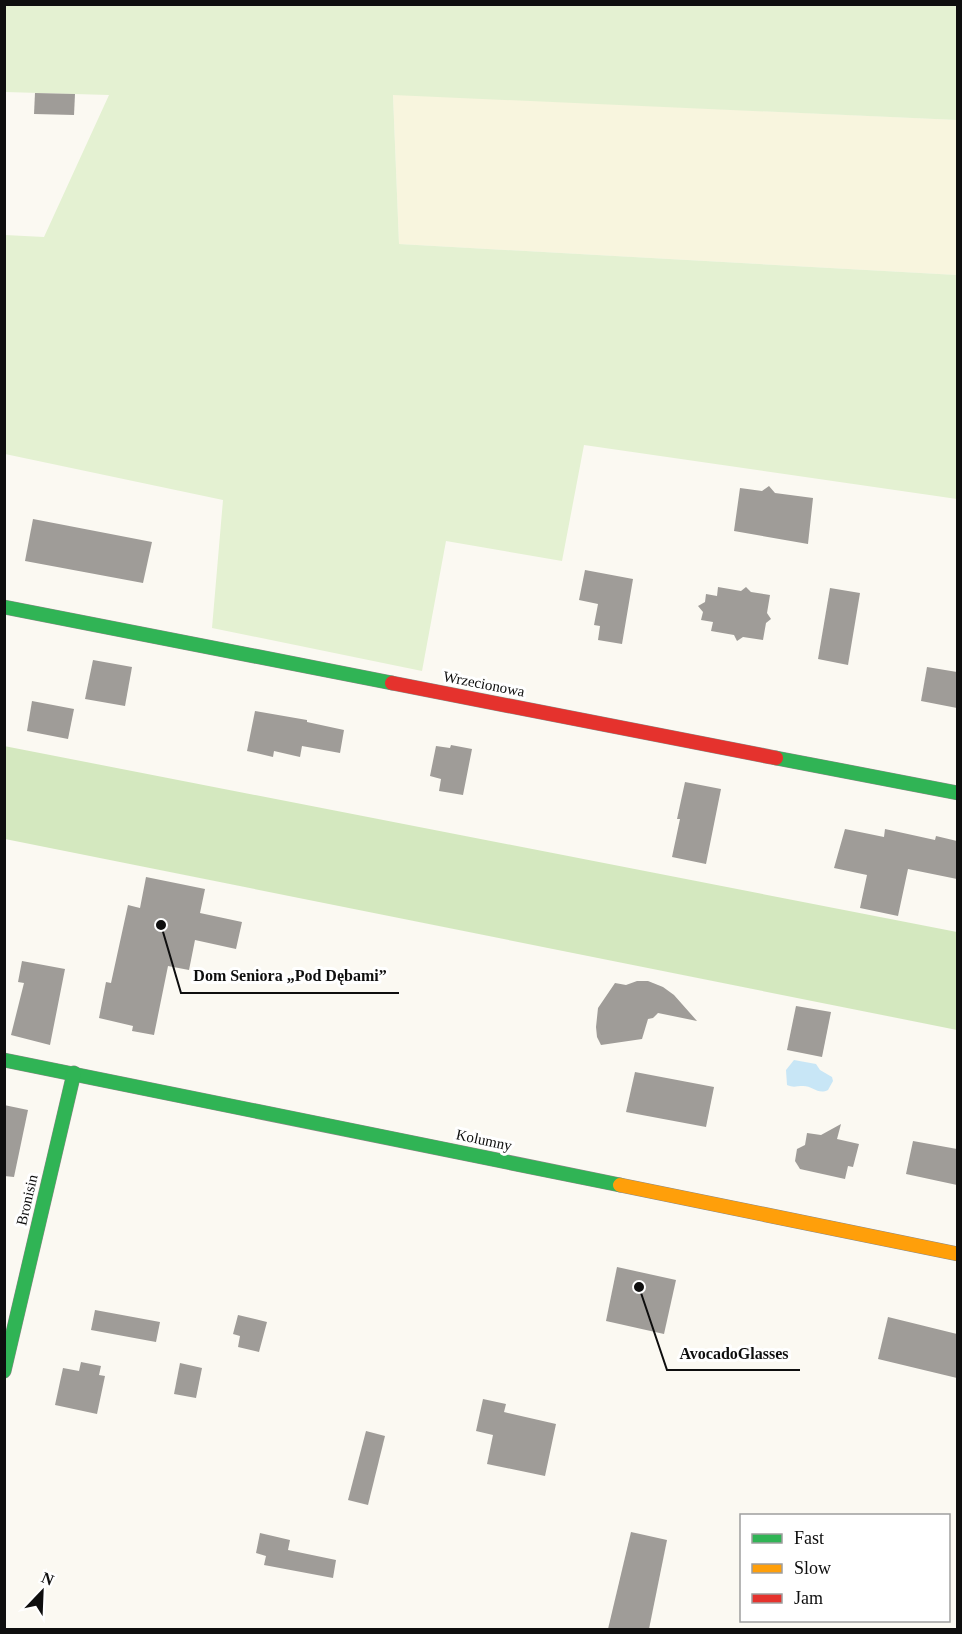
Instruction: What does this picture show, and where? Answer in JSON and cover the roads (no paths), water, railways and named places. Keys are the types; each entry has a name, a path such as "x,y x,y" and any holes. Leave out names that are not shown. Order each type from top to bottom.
{"street":[{"name":"Wrzecionowa","path":"4,607 957,793"},
{"name":"Kolumny","path":"4,1060 957,1254"},
{"name":"Bronisin","path":"4,1371 75,1073"}],"water":[{"path":"794,1060 816,1064 820,1070 832,1077 833,1081 828,1090 821,1091 807,1086 787,1085 786,1070"}],"place":[{"name":"Dom Seniora „Pod Dębami”","path":"161,925"},
{"name":"AvocadoGlasses","path":"639,1287"}]}
